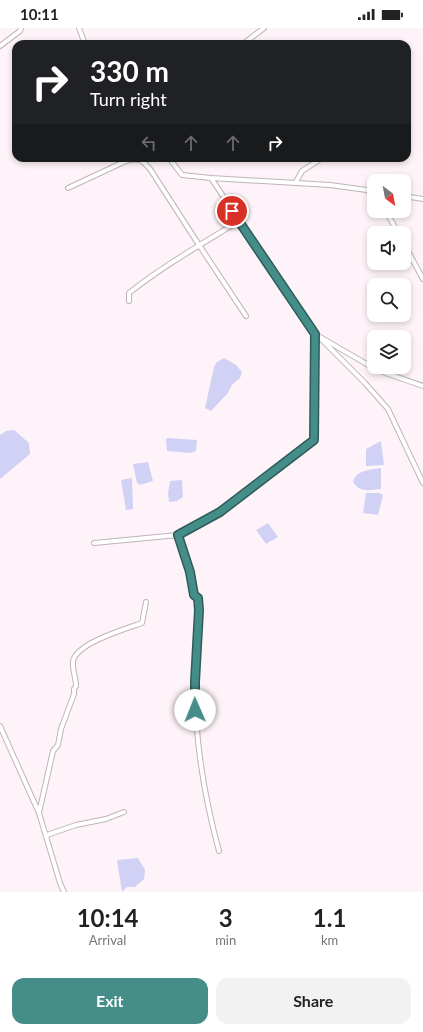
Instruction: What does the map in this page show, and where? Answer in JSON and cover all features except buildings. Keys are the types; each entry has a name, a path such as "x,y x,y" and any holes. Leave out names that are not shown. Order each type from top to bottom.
{"street":[{"path":"0,46 21,28"},
{"path":"79,28 84,40"},
{"path":"248,40 264,28"},
{"path":"68,188 124,162"},
{"path":"144,162 150,169 246,316"},
{"path":"172,162 182,175 211,178 296,182 330,185 367,191"},
{"path":"296,182 302,171 316,162"},
{"path":"211,178 315,334 364,382 388,409 423,484"},
{"path":"411,197 423,199"},
{"path":"129,301 129,293 133,289 199,245 239,221"},
{"path":"411,257 423,279"},
{"path":"315,334 377,370 423,386"},
{"path":"94,543 178,535 220,512 314,440 315,334"},
{"path":"178,535 190,572 194,595 198,598 199,610 195,682 195,724 209,814 219,851"},
{"path":"39,813 53,751 58,744 61,729 76,686 73,662 76,654 91,643 142,622 146,602"},
{"path":"0,726 39,813 64,892"},
{"path":"46,835 76,825 106,819 124,812"}],"water":[{"path":"224,358 236,365 242,372 240,378 232,385 227,394 211,411 205,408 214,367 217,362"},
{"path":"14,430 29,443 30,454 0,479 0,435 6,431"},
{"path":"166,439 197,440 196,451 190,453 167,451"},
{"path":"381,441 384,465 366,466 366,449"},
{"path":"148,462 153,481 140,485 137,483 133,464"},
{"path":"381,468 381,489 362,489 356,486 353,482 360,473"},
{"path":"132,478 133,509 126,510 121,480"},
{"path":"182,480 183,497 177,501 169,502 168,493 170,481"},
{"path":"366,493 379,493 383,495 378,515 363,513"},
{"path":"268,523 278,537 266,544 256,530"},
{"path":"138,858 145,870 144,879 135,887 127,887 122,892 117,860"}],"route":[{"path":"195,710 199,610 198,598 194,595 190,572 178,535 220,512 314,440 315,334 232,211"}]}
